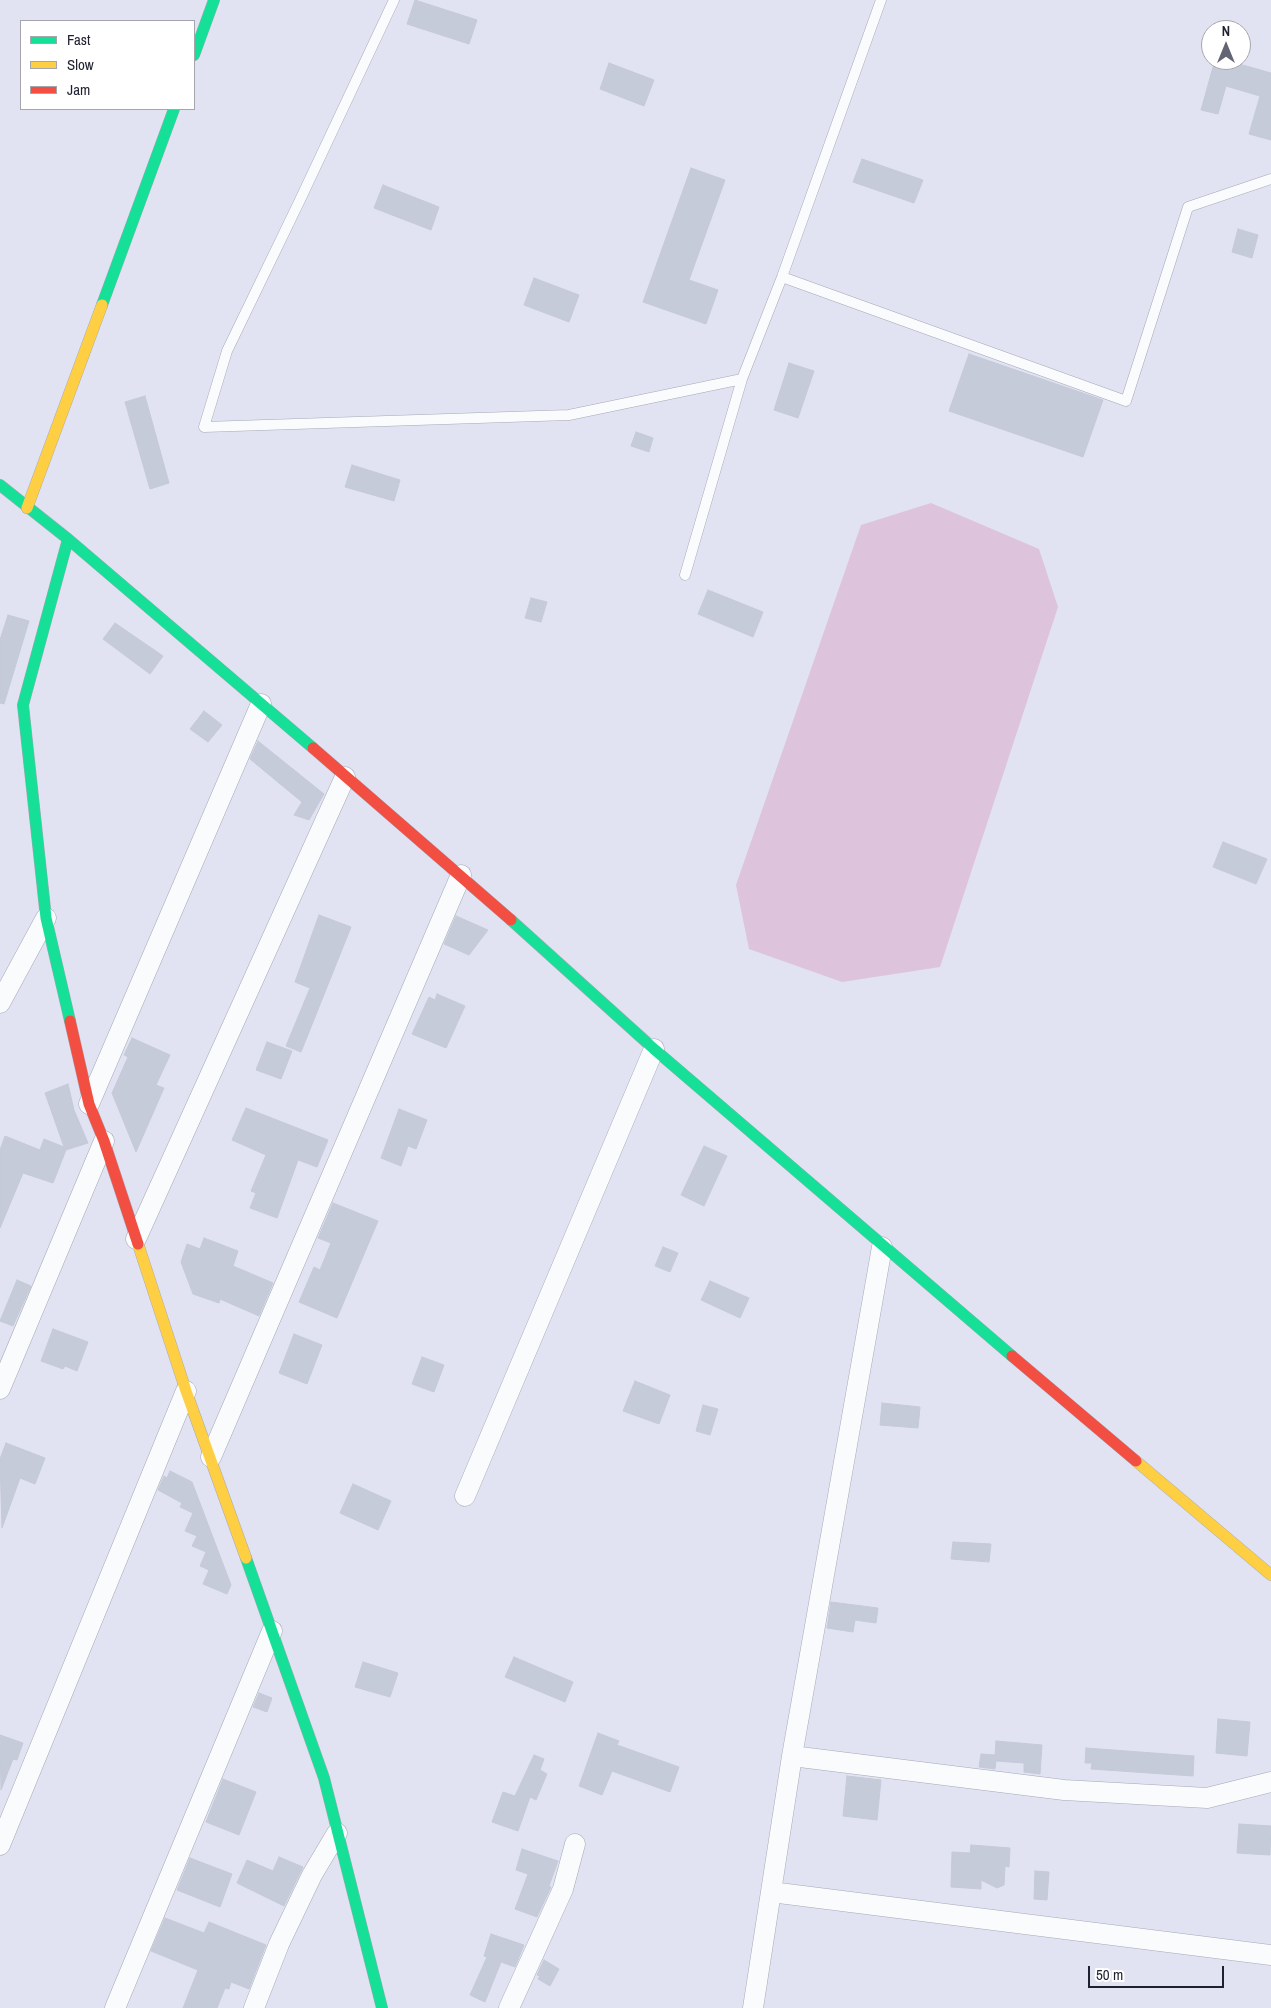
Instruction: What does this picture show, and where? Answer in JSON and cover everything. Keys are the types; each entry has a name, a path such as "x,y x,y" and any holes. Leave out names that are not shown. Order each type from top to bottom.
{"street":[{"path":"195,52 214,0"},
{"path":"27,508 174,110"},
{"path":"0,485 68,539 461,875 654,1049 882,1247 1271,1575"},
{"path":"68,539 23,705 46,918 89,1104 104,1141 186,1391 324,1778 382,2008"},
{"path":"89,1104 261,704"},
{"path":"136,1239 345,777"},
{"path":"211,1458 461,875"},
{"path":"0,1003 46,918"},
{"path":"465,1496 654,1049"},
{"path":"0,1389 104,1141"},
{"path":"753,2008 792,1756 882,1247"},
{"path":"0,1845 186,1391"},
{"path":"115,2008 272,1631"},
{"path":"792,1756 1083,1791 1207,1798 1271,1782"},
{"path":"254,2008 279,1944 312,1875 337,1833"},
{"path":"509,2008 563,1889 575,1844"},
{"path":"771,1892 1271,1956"}],"lane":[{"path":"394,0 227,351 204,427 570,415 742,379"},
{"path":"684,575 742,379 782,277 881,0"},
{"path":"782,277 1126,402 1188,207 1271,179"}],"shaded area":[{"path":"931,503 1039,549 1058,607 940,967 842,982 749,949 736,885 861,525"}],"building":[{"path":"415,0 477,20 469,44 407,24"},
{"path":"609,63 654,80 644,106 600,89"},
{"path":"1251,67 1271,73 1271,140 1249,134 1260,96 1226,86 1218,114 1201,110 1212,70 1251,70"},
{"path":"862,159 923,180 914,203 853,182"},
{"path":"691,168 725,180 689,280 718,290 706,324 643,302"},
{"path":"383,185 439,207 431,230 374,208"},
{"path":"1238,229 1258,235 1252,258 1232,252"},
{"path":"534,278 579,295 569,322 524,305"},
{"path":"969,354 1103,400 1083,457 949,411"},
{"path":"789,363 814,371 798,418 774,410"},
{"path":"145,396 169,483 150,489 125,402"},
{"path":"636,432 653,438 649,452 631,446"},
{"path":"352,465 400,480 394,501 345,487"},
{"path":"708,590 763,612 753,637 698,614"},
{"path":"531,598 547,602 541,622 525,618"},
{"path":"8,615 29,621 4,704 0,703 0,640"},
{"path":"115,623 163,656 150,674 103,639"},
{"path":"204,711 222,725 208,742 190,729"},
{"path":"258,741 324,794 309,820 294,815 302,802 250,759"},
{"path":"1223,842 1267,859 1256,884 1213,867"},
{"path":"319,915 351,927 301,1052 286,1046 310,988 295,982"},
{"path":"456,916 488,930 469,955 444,944"},
{"path":"437,994 465,1006 446,1048 412,1034 429,997 435,1000"},
{"path":"132,1038 170,1055 156,1085 164,1088 136,1152 112,1093 128,1057 124,1055"},
{"path":"267,1042 292,1051 281,1079 256,1070"},
{"path":"68,1084 74,1110 88,1143 66,1150 53,1183 23,1173 0,1228 0,1150 5,1136 40,1150 44,1139 64,1147 45,1093"},
{"path":"246,1108 328,1140 317,1167 298,1160 277,1218 250,1208 256,1193 251,1191 266,1155 232,1140"},
{"path":"399,1109 427,1120 416,1149 408,1146 401,1166 381,1158"},
{"path":"704,1146 727,1156 704,1206 681,1195"},
{"path":"333,1203 378,1221 337,1318 299,1302 314,1267 320,1270 331,1243 318,1238"},
{"path":"204,1238 238,1251 233,1266 273,1283 259,1316 220,1299 219,1303 193,1294 181,1262 187,1244 200,1249"},
{"path":"663,1247 678,1253 670,1272 655,1266"},
{"path":"17,1280 31,1286 13,1326 0,1321"},
{"path":"710,1281 749,1298 740,1318 701,1300"},
{"path":"53,1329 88,1342 77,1371 65,1366 63,1369 41,1361"},
{"path":"294,1334 322,1345 307,1384 279,1373"},
{"path":"422,1357 444,1365 434,1392 412,1384"},
{"path":"635,1381 670,1395 659,1424 623,1411"},
{"path":"882,1403 920,1407 918,1428 880,1425"},
{"path":"703,1405 718,1409 710,1435 696,1431"},
{"path":"6,1443 45,1458 35,1484 20,1478 2,1528 0,1459"},
{"path":"170,1471 192,1482 231,1585 227,1594 203,1584 209,1570 200,1566 206,1552 192,1546 197,1536 185,1531 193,1513 180,1507 182,1503 158,1490 164,1476 167,1478"},
{"path":"353,1484 391,1501 378,1530 340,1513"},
{"path":"953,1542 991,1544 989,1562 951,1559"},
{"path":"831,1602 878,1608 876,1623 855,1620 853,1632 827,1628"},
{"path":"514,1657 573,1682 565,1702 505,1677"},
{"path":"363,1662 398,1673 390,1697 355,1687"},
{"path":"259,1693 272,1698 267,1712 253,1707"},
{"path":"1218,1719 1250,1722 1247,1756 1216,1753"},
{"path":"598,1733 619,1741 617,1745 679,1767 670,1792 612,1771 602,1795 579,1786"},
{"path":"0,1735 23,1743 17,1760 13,1759 1,1790"},
{"path":"996,1741 1042,1745 1040,1774 1024,1772 1024,1763 996,1761 995,1769 979,1767 981,1754 995,1755"},
{"path":"1086,1748 1194,1756 1193,1776 1091,1769 1092,1763 1085,1763"},
{"path":"534,1755 544,1759 540,1770 547,1774 536,1800 530,1797 518,1831 492,1822 503,1792 515,1796"},
{"path":"847,1776 881,1780 877,1820 843,1816"},
{"path":"223,1779 256,1792 239,1835 206,1822"},
{"path":"1239,1824 1271,1826 1270,1855 1237,1853"},
{"path":"971,1845 1010,1848 1009,1867 1005,1866 1004,1885 997,1888 981,1880 981,1889 951,1887 952,1852 970,1853"},
{"path":"522,1849 558,1861 549,1886 551,1887 537,1917 515,1909 528,1874 516,1870"},
{"path":"279,1857 303,1867 284,1906 237,1883 247,1860 273,1871"},
{"path":"190,1858 232,1874 220,1907 177,1890"},
{"path":"1035,1871 1049,1872 1047,1900 1034,1899"},
{"path":"165,1918 204,1933 209,1922 266,1945 249,1989 231,1982 229,1989 225,1988 217,2008 183,2008 198,1970 151,1951"},
{"path":"491,1934 524,1945 515,1967 501,1962 485,2002 470,1995 487,1957 484,1956"},
{"path":"544,1960 559,1969 550,1986 538,1979 540,1976 537,1975"}],"traffic: fast":[{"path":"195,52 214,0"},
{"path":"102,305 174,110"},
{"path":"0,485 68,539 313,748"},
{"path":"68,539 23,705 46,918 70,1021"},
{"path":"511,920 654,1049 1012,1356"},
{"path":"246,1558 324,1778 382,2008"}],"traffic: slow":[{"path":"27,508 102,305"},
{"path":"138,1244 186,1391 246,1558"},
{"path":"1136,1461 1271,1575"}],"traffic: jam":[{"path":"313,748 511,920"},
{"path":"70,1021 89,1104 104,1141 138,1244"},
{"path":"1012,1356 1136,1461"}]}
